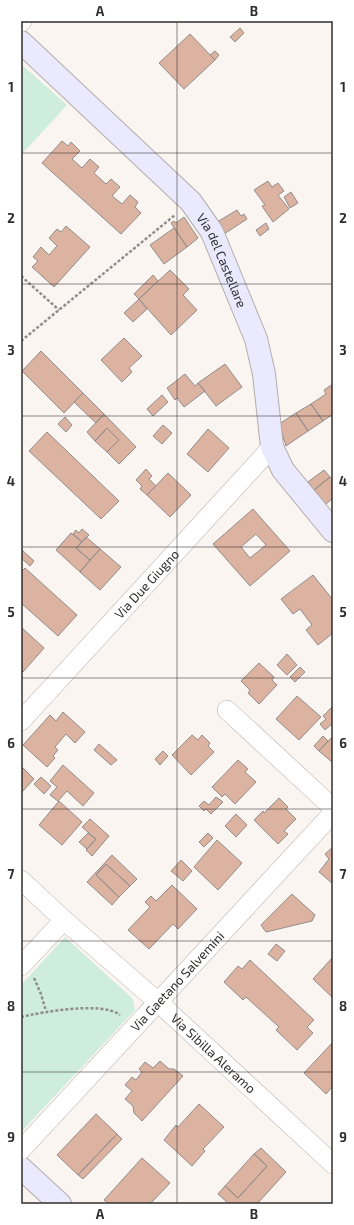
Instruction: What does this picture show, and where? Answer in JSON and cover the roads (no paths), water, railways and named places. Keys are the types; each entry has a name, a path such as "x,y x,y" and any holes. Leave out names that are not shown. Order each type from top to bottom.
{"street":[{"name":"Via del Castellare","path":"21,42 191,202 212,232 256,339 264,374 272,447 283,470 333,531"},
{"name":"Via Due Giugno","path":"21,721 272,447"},
{"path":"227,710 333,808"},
{"name":"Via Gaetano Salvemini","path":"21,1150 333,813"},
{"name":"Via Sibilla Aleramo","path":"21,880 64,920 158,1002 333,1164"},
{"path":"23,964 64,920"},
{"path":"21,1168 60,1204"}]}
